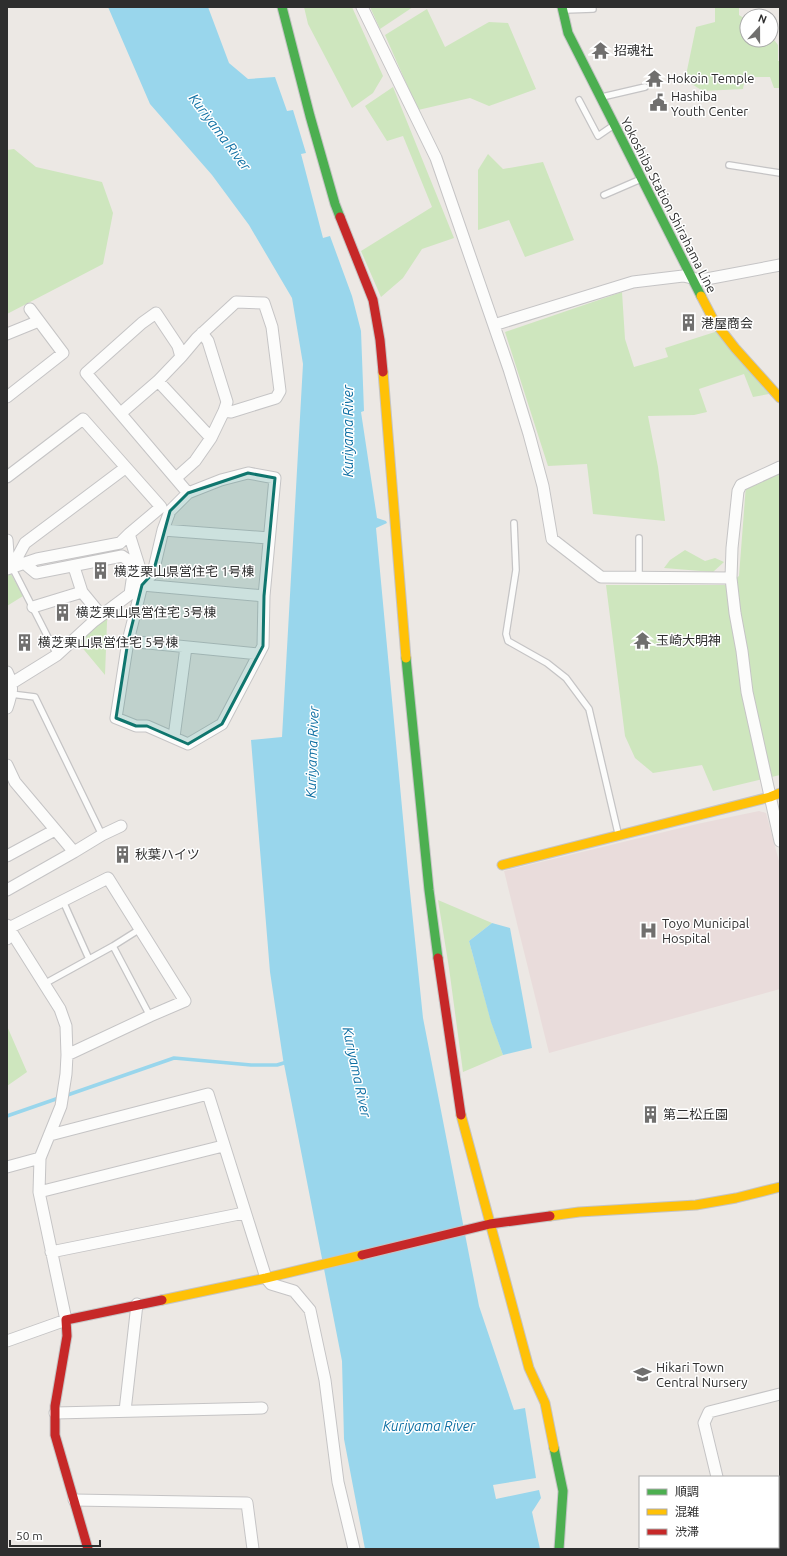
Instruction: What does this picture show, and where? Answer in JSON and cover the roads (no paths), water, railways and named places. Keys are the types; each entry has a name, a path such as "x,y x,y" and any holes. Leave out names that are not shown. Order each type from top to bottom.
{"street":[{"path":"282,7 310,116 335,204 373,300 380,340 410,711 429,890 461,1118 529,1368 545,1403 563,1491 559,1549"},
{"path":"362,7 436,158 495,326 529,434 542,486 552,540 602,576 639,578 731,578"},
{"name":"Yokoshiba Station Shirahama Line","path":"562,9 568,33 714,322 780,398"},
{"path":"495,326 497,324 633,282 683,276 701,280 780,265"},
{"path":"121,413 158,380 202,333 236,302 264,303 272,327 280,391 276,398 231,412 224,411"},
{"path":"7,397 63,353 30,309"},
{"path":"181,357 178,346 156,313 142,323 86,373 188,493"},
{"path":"7,334 39,321"},
{"path":"176,478 195,461 211,438 227,402 208,341 202,333"},
{"path":"158,380 211,438"},
{"path":"7,477 83,420 161,507 120,543 37,559 10,568"},
{"path":"780,467 741,485 738,491 732,548 731,578 747,692 780,841"},
{"path":"10,568 25,544 125,468"},
{"path":"10,688 57,655 101,615 142,585 153,573 163,530 170,510 188,493 221,480 248,473 275,478 264,596 264,646 258,654 222,724 188,744 174,736 147,726 136,726 116,718 128,642 142,585 141,572 129,534"},
{"path":"163,530 269,538"},
{"path":"7,540 10,568"},
{"path":"24,563 36,573 74,567 122,556 134,567 130,594"},
{"path":"74,567 82,592 101,615"},
{"path":"142,585 264,596"},
{"path":"33,607 82,592"},
{"path":"128,642 258,654"},
{"path":"174,736 186,647"},
{"path":"7,672 10,688 7,708"},
{"path":"7,765 15,782 74,852"},
{"path":"502,865 770,797 780,793"},
{"path":"7,890 102,835 121,826"},
{"path":"7,856 55,830"},
{"path":"8,926 63,901 108,878 186,1001 150,1016 68,1056"},
{"path":"7,939 8,926"},
{"path":"8,926 60,1009 66,1026 68,1056 61,1106 40,1158 39,1192 68,1336 55,1413 55,1435 88,1549"},
{"path":"50,1135 208,1094 244,1213 266,1278 271,1284 294,1291 310,1310 325,1380 338,1482 354,1549"},
{"path":"39,1192 223,1146"},
{"path":"7,1167 40,1158"},
{"path":"7,1341 66,1320 266,1278 490,1224 579,1212 696,1205 736,1198 780,1187"},
{"path":"51,1252 244,1213"},
{"path":"125,1411 137,1304"},
{"path":"717,1476 704,1423 709,1412 780,1394"},
{"path":"55,1413 262,1408"},
{"path":"74,1500 247,1503 253,1549"}],"lane":[{"path":"562,9 593,9"},
{"path":"600,97 645,87"},
{"path":"579,100 598,136 614,125"},
{"path":"729,165 780,173"},
{"path":"604,195 642,179"},
{"path":"514,523 516,570 506,634 508,641 547,663 566,678 589,709 619,836"},
{"path":"639,538 639,578"},
{"path":"10,568 33,607 57,655"},
{"path":"10,688 35,697 102,835"},
{"path":"63,901 89,959"},
{"path":"44,984 113,946 140,929"},
{"path":"113,946 150,1016"}],"water":[{"name":"Kuriyama River","path":"108,7 208,7 229,63 248,79 275,77 287,111 293,110 306,153 301,154 323,238 330,236 352,296 361,331 364,411 361,412 377,518 386,521 387,523 376,528 423,1018 479,1306 514,1410 525,1408 536,1478 493,1485 496,1499 539,1490 541,1498 532,1512 540,1549 365,1549 344,1439 342,1361 283,1059 270,972 251,740 282,737 303,364 292,298 249,225 212,175 150,104"},
{"path":"492,923 510,928 532,1048 503,1055 491,1022 469,941"}],"waterway":[{"path":"7,1116 174,1058 251,1065 277,1065 287,1062"}],"place":[{"name":"招魂社","path":"601,50"},
{"name":"Hokoin Temple","path":"654,78"},
{"name":"Hashiba Youth Center","path":"658,103"},
{"name":"港屋商会","path":"688,323"},
{"name":"横芝栗山県営住宅 1号棟","path":"101,571"},
{"name":"横芝栗山県営住宅 3号棟","path":"63,612"},
{"name":"玉崎大明神","path":"643,640"},
{"name":"横芝栗山県営住宅 5号棟","path":"25,642"},
{"name":"秋葉ハイツ","path":"122,854"},
{"name":"Toyo Municipal Hospital","path":"649,930"},
{"name":"第二松丘園","path":"650,1114"},
{"name":"Hikari Town Central Nursery","path":"643,1374"}]}
